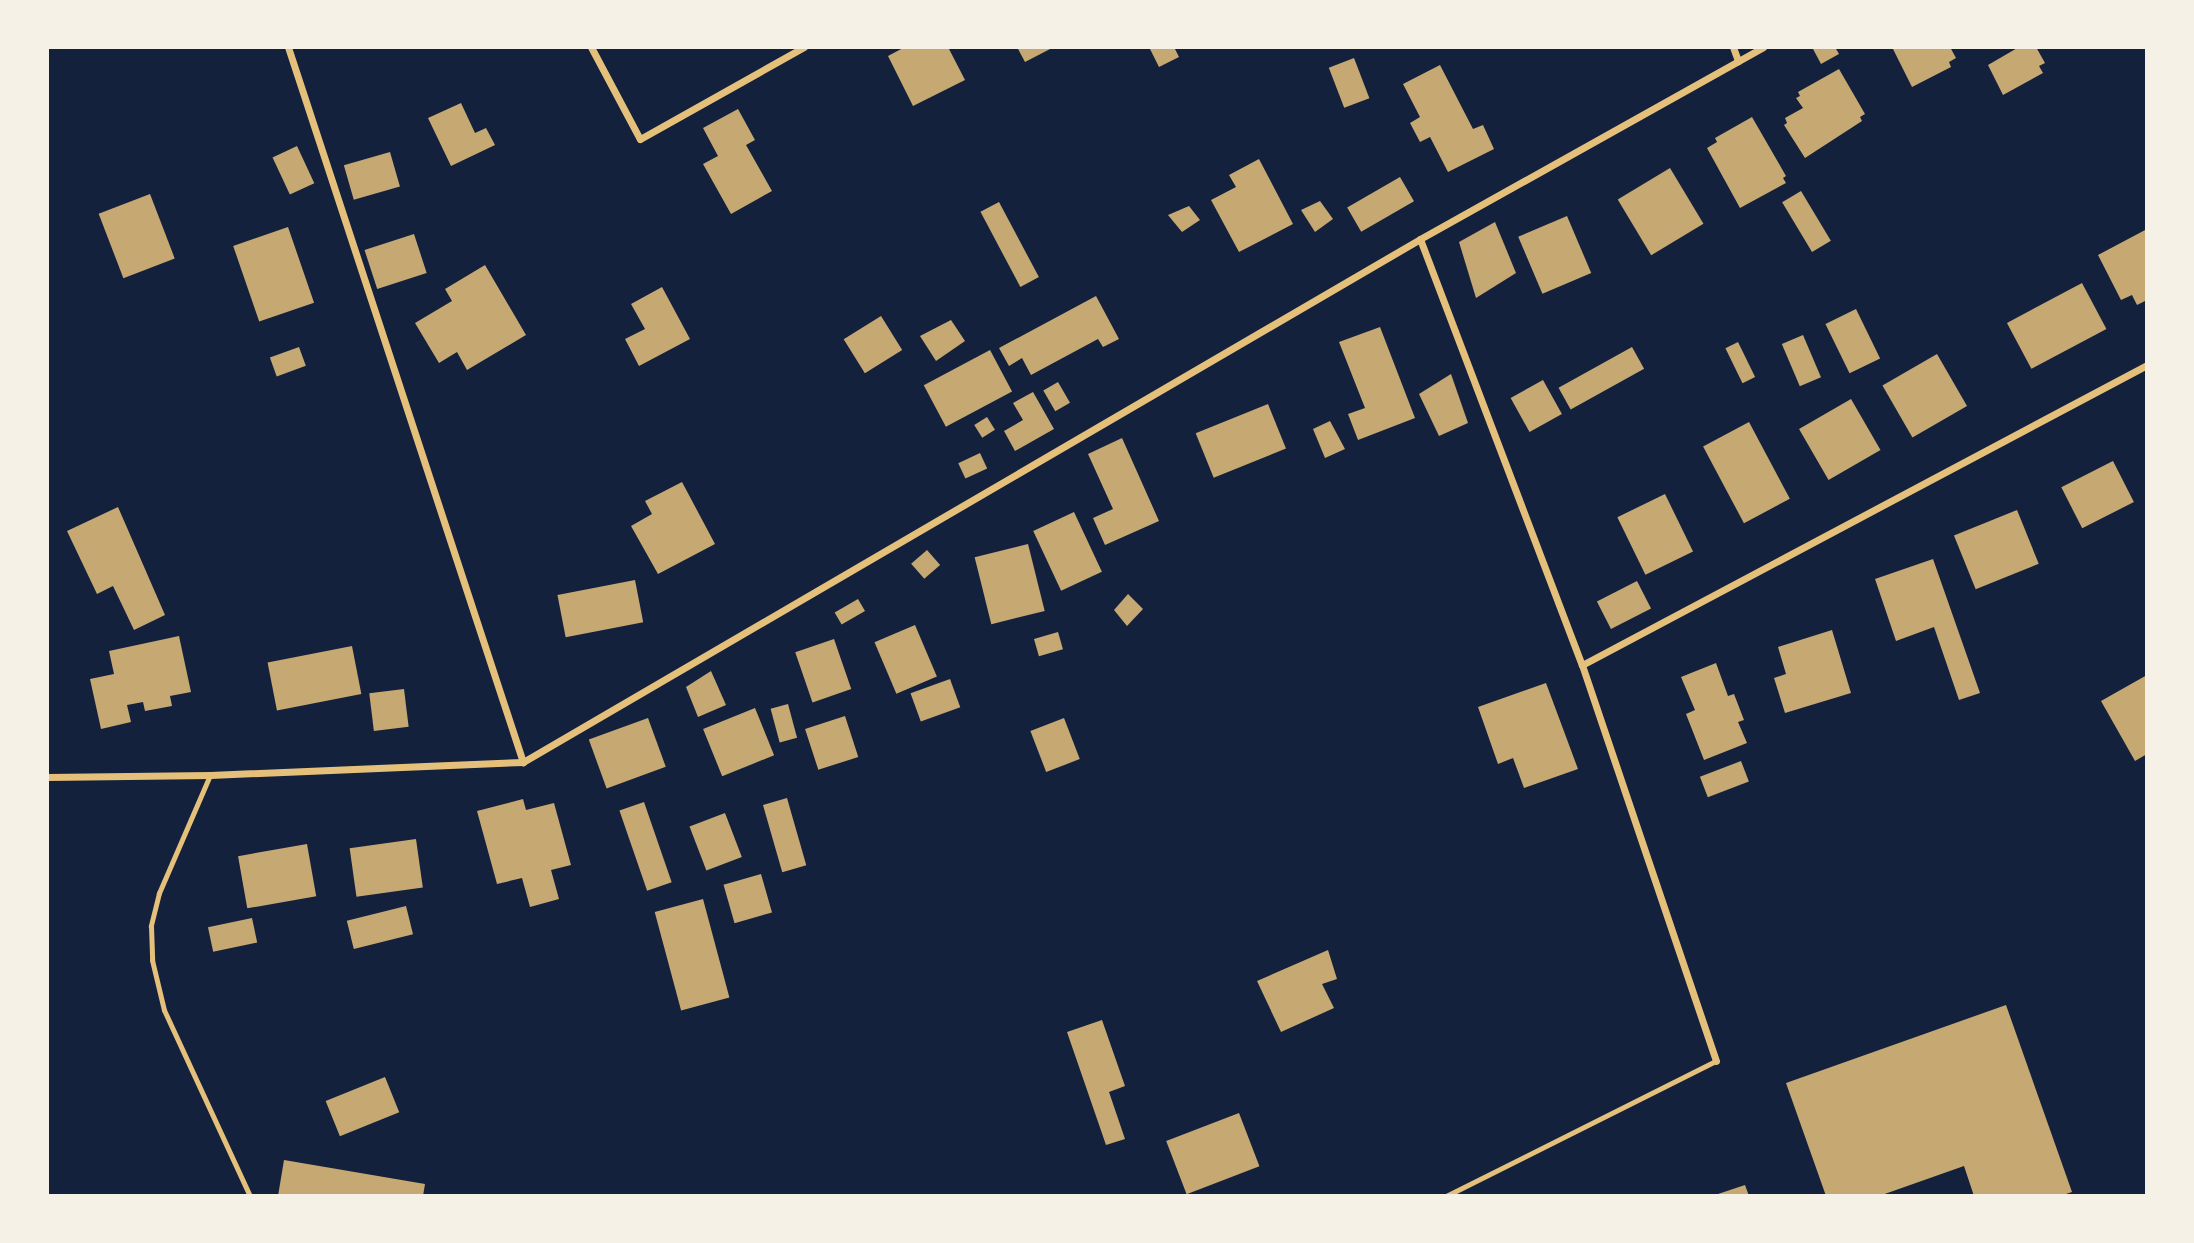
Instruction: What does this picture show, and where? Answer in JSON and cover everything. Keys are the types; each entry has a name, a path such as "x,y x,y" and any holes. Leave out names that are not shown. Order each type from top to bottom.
{"street":[{"path":"288,47 523,762"},
{"path":"592,47 640,139 804,47"},
{"path":"1733,47 1738,61"},
{"path":"47,777 210,775 523,762 1420,239 1763,47"},
{"path":"1420,239 1581,665 1716,1061"},
{"path":"1581,665 2147,365"}],"lane":[{"path":"210,775 159,893 151,926 152,960 164,1010 250,1196"},
{"path":"1446,1196 1716,1061"}],"building":[{"path":"905,47 948,47 965,80 913,106 888,56"},
{"path":"1017,47 1054,47 1025,62"},
{"path":"1149,47 1174,47 1179,57 1159,67"},
{"path":"1812,47 1835,47 1839,54 1821,64"},
{"path":"1892,47 1950,47 1956,58 1949,62 1951,67 1912,87"},
{"path":"2019,47 2036,47 2045,63 2039,66 2043,73 2003,95 1988,65"},
{"path":"1354,58 1369,98 1344,108 1329,68"},
{"path":"1440,65 1473,129 1483,125 1494,149 1448,172 1430,137 1420,142 1410,123 1420,117 1403,84"},
{"path":"1839,69 1865,114 1860,117 1862,121 1805,158 1784,125 1787,123 1785,118 1803,108 1796,98 1800,96 1798,92"},
{"path":"461,103 475,133 486,128 495,145 451,166 428,118"},
{"path":"738,109 755,140 746,145 772,191 731,214 703,164 718,156 703,128"},
{"path":"1752,117 1786,176 1783,178 1786,183 1740,208 1707,148 1717,142 1715,138"},
{"path":"297,146 314,183 290,195 273,157"},
{"path":"390,152 400,187 354,200 344,165"},
{"path":"1259,159 1293,224 1239,252 1211,200 1236,187 1229,175"},
{"path":"1670,168 1703,224 1651,255 1618,199"},
{"path":"1400,177 1414,201 1361,232 1347,208"},
{"path":"1801,191 1831,241 1812,252 1782,202"},
{"path":"150,194 175,258 123,278 99,214"},
{"path":"1320,201 1333,219 1315,232 1301,210"},
{"path":"999,202 1039,277 1020,287 980,212"},
{"path":"1189,206 1200,220 1182,232 1168,215"},
{"path":"1567,216 1591,273 1542,294 1518,237"},
{"path":"1495,222 1516,273 1476,298 1459,242"},
{"path":"288,227 314,303 259,322 233,246"},
{"path":"2147,229 2147,300 2137,305 2132,295 2121,300 2098,255"},
{"path":"414,234 427,273 377,289 365,250"},
{"path":"485,265 526,335 467,370 457,352 439,363 415,323 452,301 445,289"},
{"path":"2082,283 2106,329 2031,369 2007,323"},
{"path":"662,287 690,339 639,366 625,339 645,329 631,304"},
{"path":"1096,296 1119,339 1103,347 1098,339 1031,375 1022,358 1009,366 999,348"},
{"path":"1856,309 1880,358 1850,373 1825,324"},
{"path":"881,316 902,350 865,373 844,339"},
{"path":"951,320 965,341 936,361 920,336"},
{"path":"1380,327 1415,418 1358,440 1348,414 1365,408 1339,342"},
{"path":"1803,335 1821,377 1800,386 1782,344"},
{"path":"1738,342 1755,377 1743,383 1725,348"},
{"path":"299,347 306,366 277,376 270,358"},
{"path":"1632,347 1644,369 1571,410 1559,388"},
{"path":"990,350 1012,391 946,427 924,385"},
{"path":"1937,354 1967,406 1912,437 1882,386"},
{"path":"1451,374 1468,423 1439,436 1419,394"},
{"path":"1543,380 1562,414 1530,432 1511,398"},
{"path":"1058,382 1070,403 1055,411 1043,390"},
{"path":"1033,392 1054,429 1015,451 1004,431 1023,420 1013,403"},
{"path":"1851,399 1880,450 1829,480 1799,429"},
{"path":"1268,404 1286,449 1214,478 1196,433"},
{"path":"987,417 995,430 982,438 974,425"},
{"path":"1330,421 1345,449 1325,458 1313,429"},
{"path":"1749,422 1790,499 1744,523 1703,446"},
{"path":"1122,438 1159,521 1105,545 1093,518 1113,509 1088,454"},
{"path":"980,453 987,468 965,479 958,463"},
{"path":"2113,461 2134,502 2082,528 2061,487"},
{"path":"682,482 715,544 658,574 631,526 652,514 645,501"},
{"path":"1665,494 1693,552 1645,575 1617,517"},
{"path":"118,507 165,615 134,630 113,586 97,594 67,531"},
{"path":"2017,510 2039,564 1976,589 1954,535"},
{"path":"1074,512 1102,572 1061,591 1033,531"},
{"path":"1028,544 1045,611 991,624 975,557"},
{"path":"927,550 940,565 924,579 911,564"},
{"path":"1933,559 1980,693 1959,700 1934,627 1896,641 1875,579"},
{"path":"635,580 643,622 566,637 557,595"},
{"path":"1637,581 1651,609 1611,629 1597,601"},
{"path":"1128,594 1143,609 1127,626 1114,610"},
{"path":"858,599 865,611 842,625 835,612"},
{"path":"915,625 937,677 896,694 874,642"},
{"path":"1832,630 1851,693 1785,713 1774,678 1786,674 1778,647"},
{"path":"1058,632 1063,649 1039,656 1034,639"},
{"path":"179,636 191,692 170,696 172,706 145,711 143,702 127,705 131,722 101,729 90,679 114,674 109,651"},
{"path":"834,639 851,689 812,702 795,652"},
{"path":"352,646 361,694 277,711 268,662"},
{"path":"1716,663 1728,696 1734,694 1744,720 1738,722 1747,743 1704,760 1686,714 1695,710 1681,677"},
{"path":"711,671 726,705 698,717 686,687"},
{"path":"2147,675 2147,754 2135,761 2101,701"},
{"path":"950,679 960,707 921,722 911,693"},
{"path":"1546,683 1578,769 1524,788 1513,758 1498,764 1478,707"},
{"path":"404,689 409,727 374,731 369,693"},
{"path":"788,704 797,738 780,742 771,709"},
{"path":"755,708 774,755 722,776 703,729"},
{"path":"845,716 858,757 818,770 805,729"},
{"path":"648,718 666,767 607,788 589,740"},
{"path":"1064,718 1080,759 1046,772 1030,731"},
{"path":"1741,761 1749,782 1708,797 1700,777"},
{"path":"787,798 806,865 782,872 763,805"},
{"path":"523,799 526,810 554,803 571,865 551,870 559,899 530,907 522,878 497,884 477,811"},
{"path":"644,802 672,882 647,891 619,810"},
{"path":"725,813 742,857 706,870 690,827"},
{"path":"416,839 423,888 356,897 350,848"},
{"path":"307,844 316,896 247,908 238,856"},
{"path":"761,874 772,912 735,923 724,885"},
{"path":"703,899 729,998 681,1010 655,912"},
{"path":"406,906 413,934 354,949 347,921"},
{"path":"252,918 257,942 213,952 208,927"},
{"path":"1328,950 1337,979 1322,984 1334,1008 1281,1032 1257,981"},
{"path":"2006,1005 2072,1192 2060,1196 1974,1196 1964,1166 1879,1196 1826,1196 1786,1083"},
{"path":"1102,1020 1125,1086 1109,1092 1125,1139 1106,1145 1067,1032"},
{"path":"385,1077 399,1112 340,1136 326,1101"},
{"path":"1239,1113 1259,1166 1187,1194 1166,1141"},
{"path":"284,1160 425,1184 423,1196 278,1196"},
{"path":"1745,1185 1749,1196 1715,1196 1715,1195"}]}
